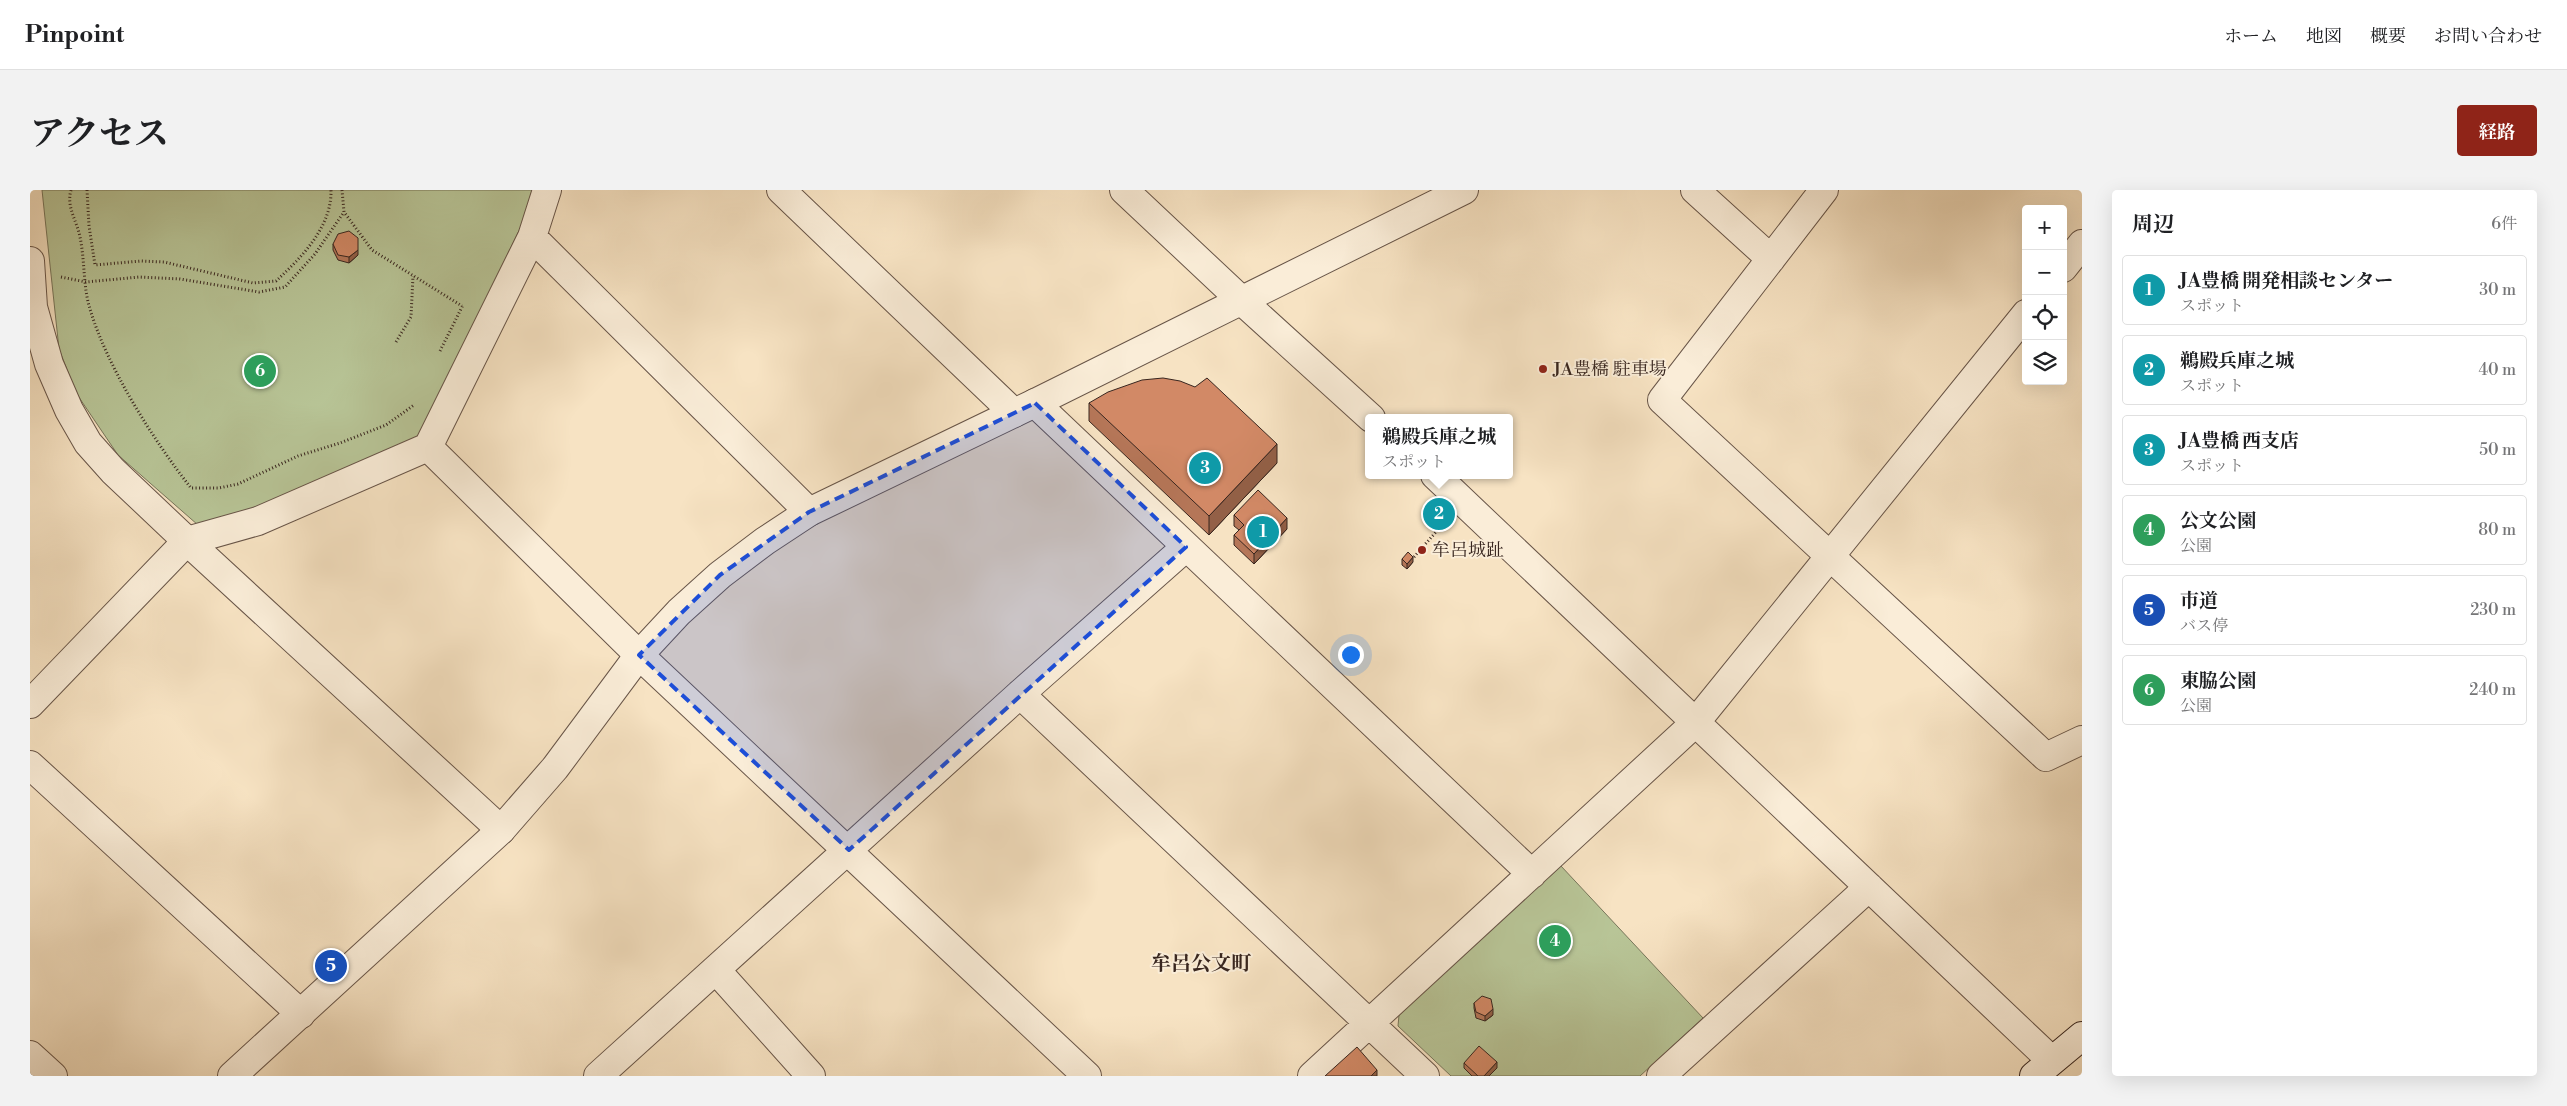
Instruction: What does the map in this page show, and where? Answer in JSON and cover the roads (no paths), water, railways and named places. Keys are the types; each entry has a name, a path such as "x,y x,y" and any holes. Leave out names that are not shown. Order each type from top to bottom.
{"street":[{"path":"30,704 187,541 258,521 428,447 532,237 547,190"},
{"path":"781,190 1024,408 1186,547 1532,874"},
{"path":"1124,190 1367,414"},
{"path":"232,1076 501,830 555,768 639,655 679,612 720,575 809,512 1024,408 1464,190"},
{"path":"1695,190 1771,259"},
{"path":"1824,190 1662,400 2046,757 2082,740"},
{"path":"532,237 809,512"},
{"path":"30,268 33,307 49,364 69,410 88,443 112,471 501,830"},
{"path":"1312,1076 1370,1025 1695,723 1829,555 2022,319"},
{"path":"428,447 639,655 1087,1076"},
{"path":"1438,479 1869,887 2043,1068 2082,1036"},
{"path":"598,1076 1020,694 1186,547"},
{"path":"1020,694 1425,1076"},
{"path":"30,766 301,1014"},
{"path":"1661,1076 1869,887"},
{"path":"716,970 810,1076"},
{"path":"30,1055 54,1076"}],"place":[{"name":"JA豊橋 駐車場","path":"1543,369"},
{"name":"東脇公園","path":"260,371"},
{"name":"JA豊橋 西支店","path":"1205,468"},
{"name":"鵜殿兵庫之城","path":"1439,514"},
{"name":"JA豊橋 開発相談センター","path":"1263,532"},
{"name":"牟呂城趾","path":"1422,550"},
{"name":"公文公園","path":"1555,941"},
{"name":"市道","path":"331,966"}],"district":[{"name":"牟呂公文町","path":"1201,964"}]}
